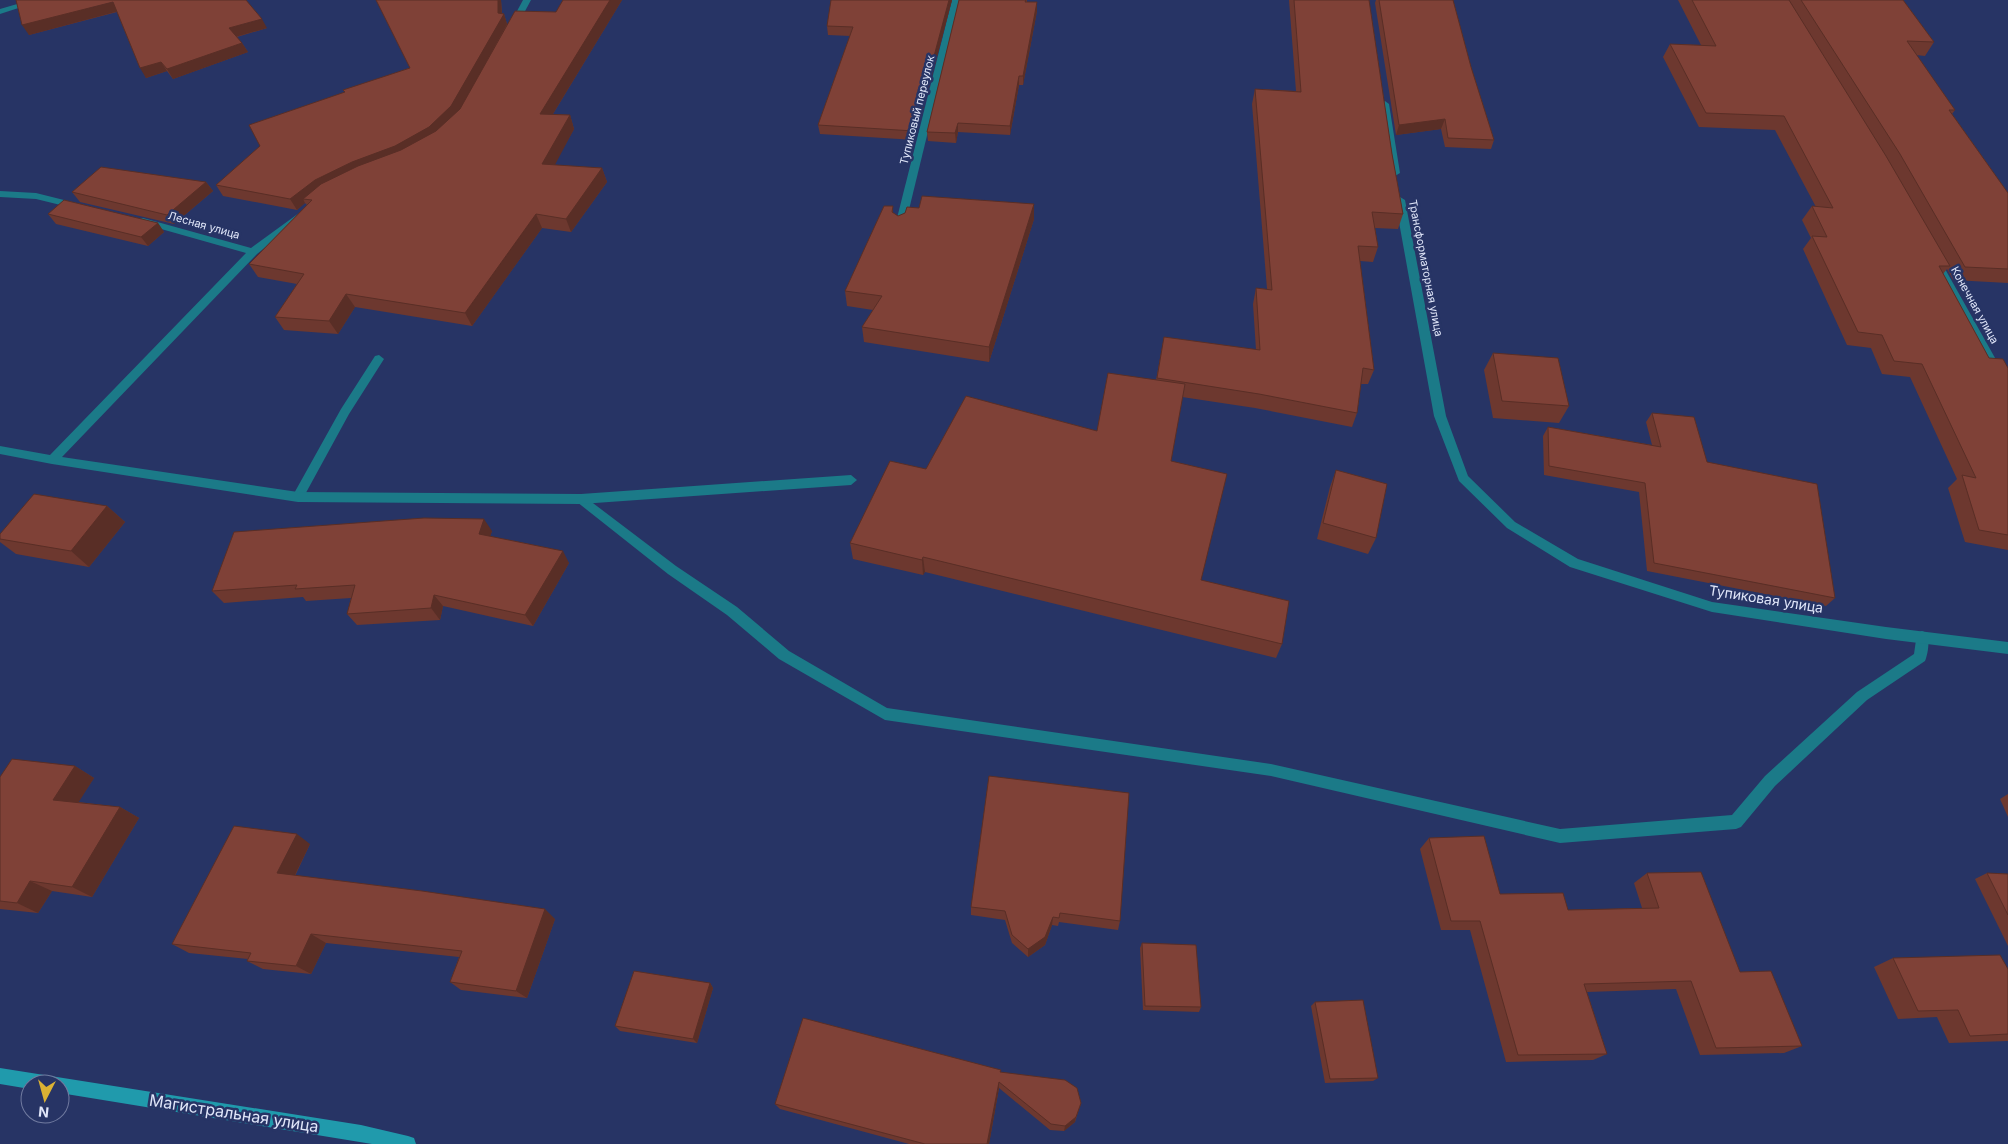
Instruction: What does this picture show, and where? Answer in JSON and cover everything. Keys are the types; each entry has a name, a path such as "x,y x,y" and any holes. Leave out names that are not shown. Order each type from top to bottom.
{"street":[{"path":"0,12 39,0"},
{"path":"508,34 527,0"},
{"name":"Тупиковый переулок","path":"900,226 956,0"},
{"name":"Трансформаторная улица","path":"1383,94 1397,184 1440,416 1463,478"},
{"path":"0,194 36,196 83,207"},
{"path":"52,460 253,252 306,209"},
{"name":"Лесная улица","path":"130,218 253,252"},
{"name":"Конечная улица","path":"1932,253 2008,391"},
{"path":"298,497 345,412 379,359"},
{"path":"0,450 52,460 298,497 580,499 851,480"},
{"name":"Тупиковая улица","path":"1463,478 1511,525 1574,563 1712,607 2008,648"},
{"path":"580,499 672,570 732,611 784,655 885,714 1272,770 1560,836 1736,822 1770,782 1862,696 1920,657 1922,637"},
{"path":"0,1076 20,1079"},
{"name":"Магистральная улица","path":"70,1087 361,1132 408,1144"}],"building":[{"path":"16,0 246,0 262,19 229,28 242,43 167,69 161,62 140,68 113,2 22,25"},
{"path":"376,0 498,0 498,13 504,14 451,106 429,127 395,146 352,162 315,180 290,199 216,185 260,146 249,125 345,92 343,90 410,68"},
{"path":"563,0 610,0 540,114 570,115 542,164 602,168 566,219 536,214 465,313 346,294 329,321 275,317 304,274 249,264 312,200 303,199 321,184 358,166 401,150 436,131 460,109 515,11 556,12"},
{"path":"831,0 949,0 914,131 818,125 853,27 827,26"},
{"path":"959,0 1026,0 1025,2 1037,2 1023,76 1019,76 1010,126 958,123 955,133 927,132"},
{"path":"1294,0 1369,0 1403,214 1372,212 1378,247 1358,246 1374,370 1363,368 1357,413 1259,394 1157,378 1164,337 1260,350 1256,288 1272,290 1255,89 1301,92"},
{"path":"1379,0 1453,0 1471,67 1494,140 1448,138 1445,119 1399,125"},
{"path":"1692,0 1789,0 1886,156 1950,266 1939,266 1989,358 2003,359 2008,368 2008,535 1979,530 1962,475 1976,478 1922,364 1894,361 1882,335 1858,332 1812,236 1827,237 1812,206 1833,208 1784,116 1706,113 1670,44 1716,46"},
{"path":"1801,0 1903,0 1934,42 1907,41 1955,110 1949,110 2008,193 2008,269 1965,267 1900,154"},
{"path":"101,167 206,182 167,215 72,192"},
{"path":"922,196 1034,204 989,347 862,327 882,296 845,291 884,206 893,206 892,212 898,216 905,213 907,207 919,208"},
{"path":"64,200 158,223 141,237 48,214"},
{"path":"1493,353 1558,358 1569,406 1502,401"},
{"path":"1108,373 1185,384 1171,461 1227,474 1201,580 1289,601 1282,644 923,557 922,560 850,543 890,461 926,469 966,396 1097,431"},
{"path":"1652,413 1694,417 1707,462 1817,484 1835,598 1654,563 1645,483 1549,466 1548,427 1661,447"},
{"path":"1336,470 1387,484 1376,538 1323,523"},
{"path":"34,494 107,506 71,551 0,539 0,534"},
{"path":"424,518 484,519 479,534 563,551 525,615 434,595 431,608 347,614 355,585 295,589 297,585 212,591 234,532"},
{"path":"12,759 75,766 53,800 120,807 72,887 30,881 17,903 0,901 0,777"},
{"path":"989,776 1129,793 1120,921 1060,913 1059,918 1053,917 1045,937 1028,949 1012,935 1005,911 971,907"},
{"path":"234,826 297,834 277,873 545,909 516,991 450,982 462,951 311,934 296,966 247,961 251,953 172,944"},
{"path":"1484,836 1500,894 1563,893 1568,910 1659,908 1647,873 1701,872 1740,972 1771,971 1802,1046 1716,1048 1691,981 1584,984 1607,1054 1518,1055 1480,921 1451,921 1429,838"},
{"path":"1987,873 2008,874 2008,915"},
{"path":"1142,943 1196,945 1201,1007 1145,1006"},
{"path":"2000,955 2008,969 2008,1034 1970,1036 1958,1010 1918,1011 1893,958"},
{"path":"634,971 710,983 693,1039 615,1026"},
{"path":"1363,1000 1378,1078 1330,1079 1315,1002"},
{"path":"803,1018 1001,1070 1000,1072 1065,1080 1077,1088 1081,1103 1076,1117 1065,1126 1051,1124 999,1082 987,1144 925,1144 775,1104"}]}
